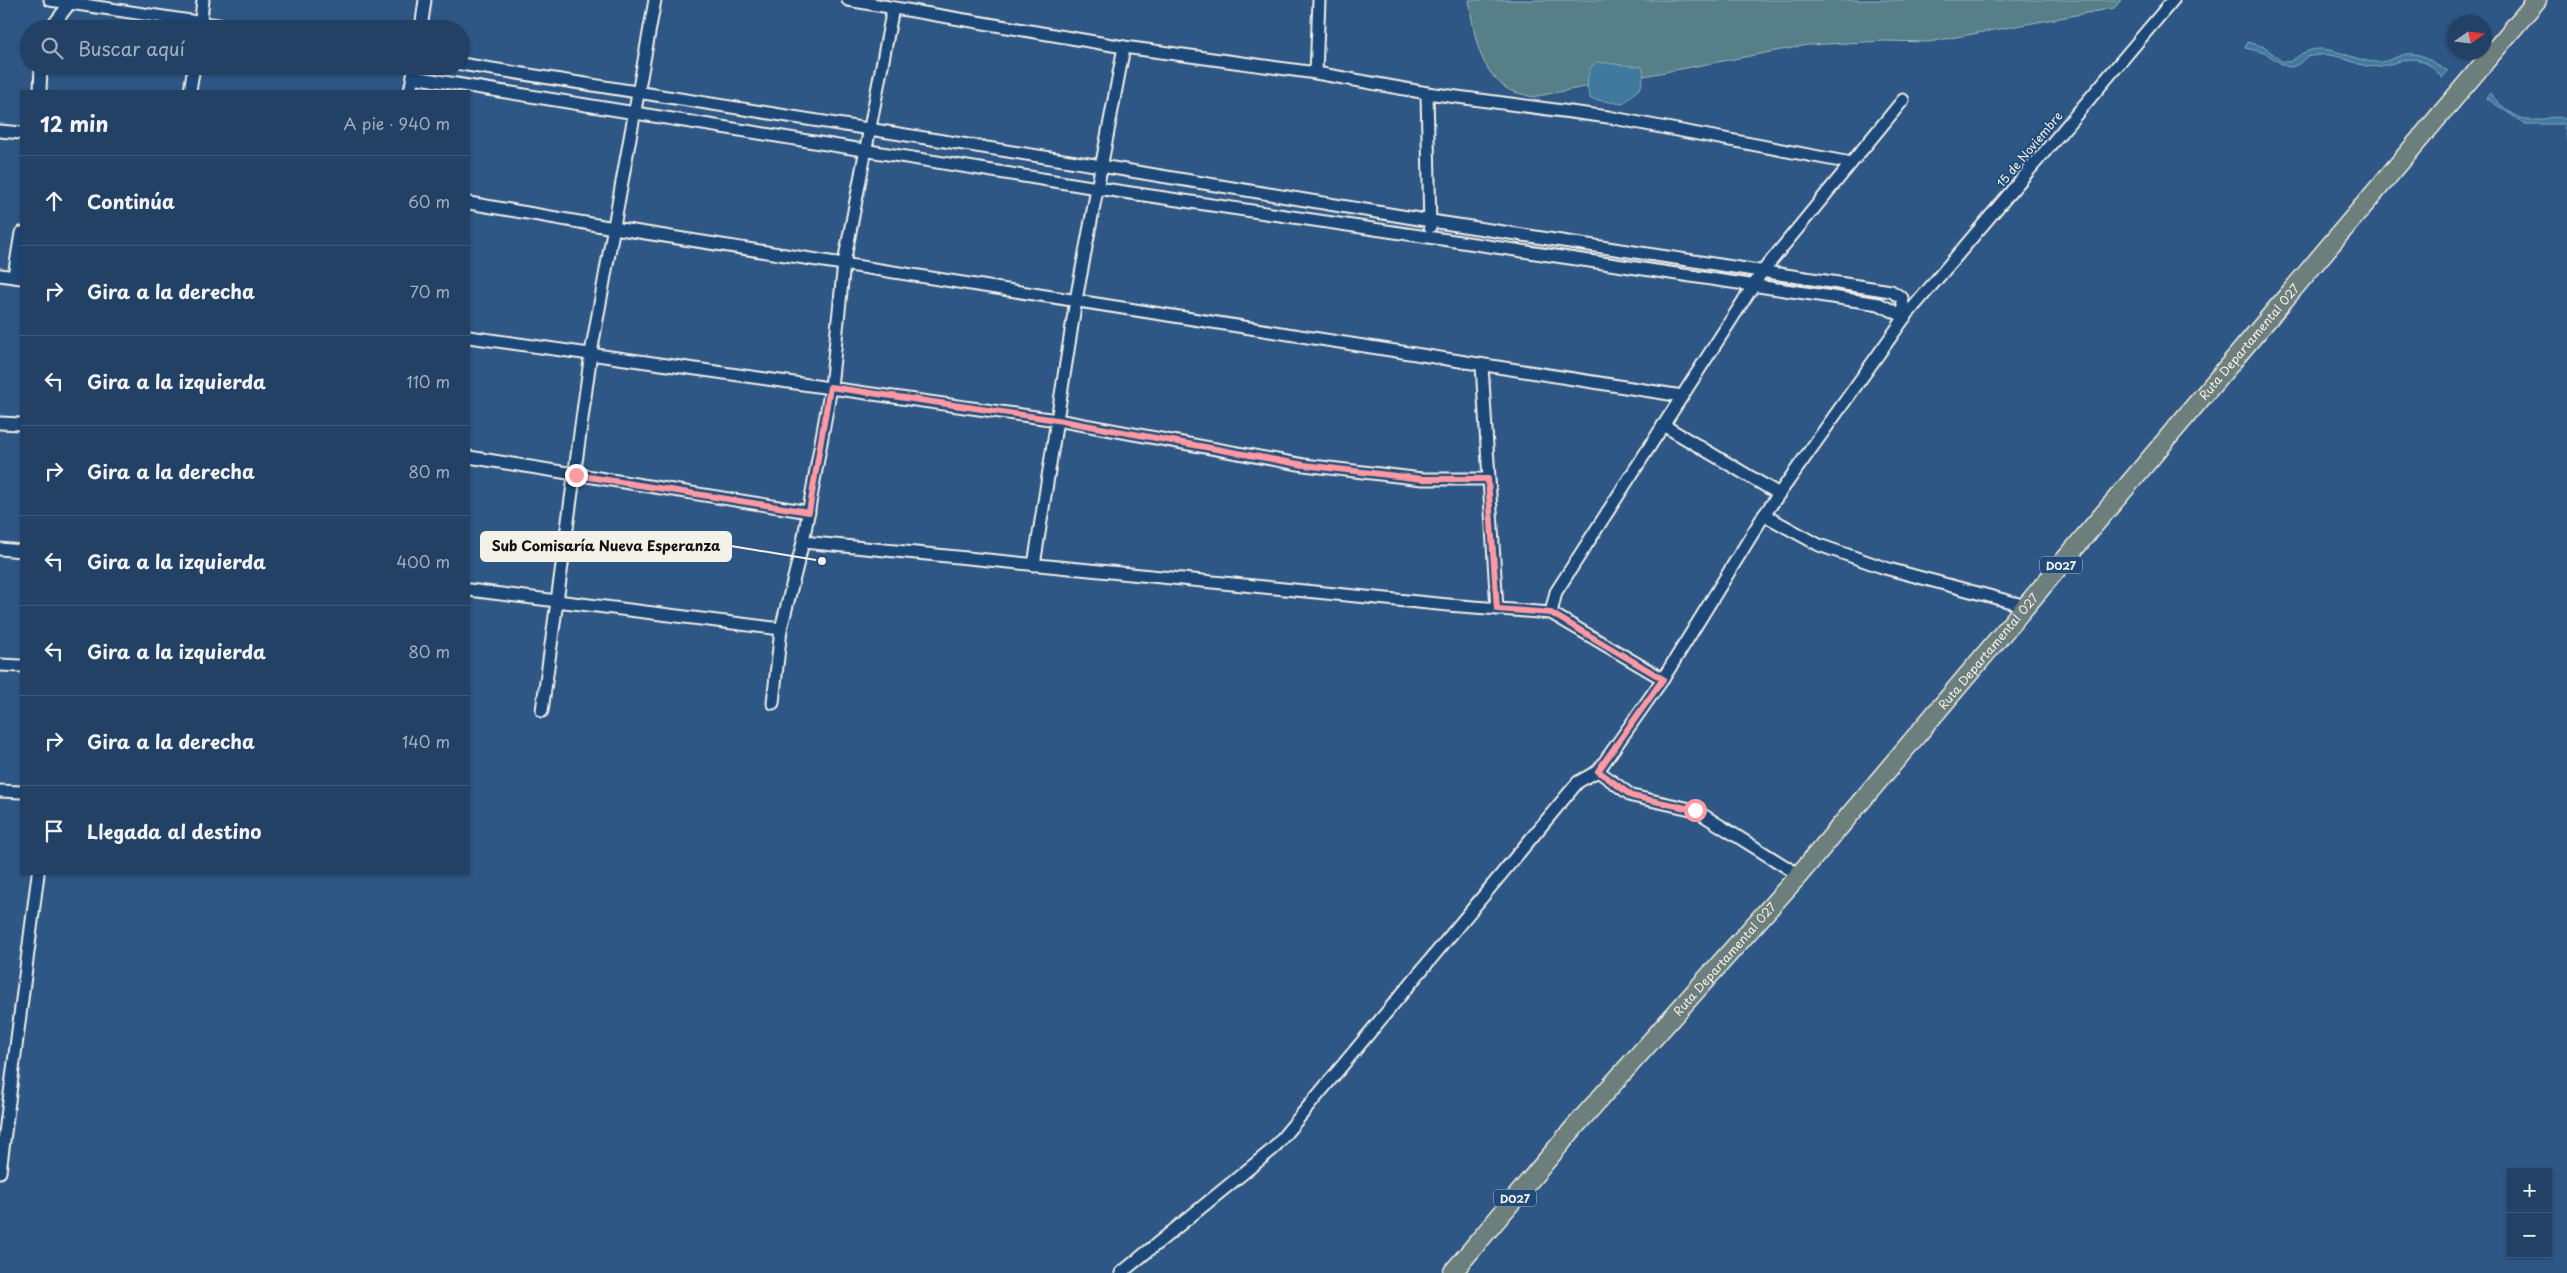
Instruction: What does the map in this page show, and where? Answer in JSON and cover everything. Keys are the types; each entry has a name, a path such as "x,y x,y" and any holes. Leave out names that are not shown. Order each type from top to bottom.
{"main road":[{"name":"Ruta Departamental 027","path":"1452,1273 1578,1123 1800,875 2536,0"}],"street":[{"path":"50,0 173,20"},
{"path":"201,20 203,0"},
{"path":"422,20 425,0"},
{"path":"542,711 559,601 591,353 636,114 655,0"},
{"path":"848,0 1124,47 1316,73 1427,93 1608,117 1851,163"},
{"path":"1316,73 1319,0"},
{"name":"15 de Noviembre","path":"1598,771 1663,679 1764,515 1905,317 2173,0"},
{"path":"57,20 70,2"},
{"path":"773,703 781,629 803,542 830,387 844,263 867,152 893,8"},
{"path":"1034,565 1076,300 1124,47"},
{"path":"470,66 639,94 1101,166 1430,221 1891,291 1902,298 1905,317"},
{"path":"40,90 41,75"},
{"path":"190,90 193,75"},
{"path":"410,90 413,75"},
{"path":"430,75 636,114 867,152 1428,239 1879,304 1905,317"},
{"path":"1427,93 1430,221 1428,239"},
{"path":"1551,613 1556,592 1762,272 1903,100"},
{"path":"0,131 20,133"},
{"path":"470,203 614,228 1682,396"},
{"path":"0,275 18,277 20,248"},
{"path":"470,337 1057,420 1304,465 1422,479 1488,479"},
{"path":"1482,365 1497,609"},
{"path":"0,423 20,424"},
{"path":"1663,425 1779,494"},
{"path":"470,457 809,512"},
{"path":"1764,515 1819,544 1885,568 2026,606"},
{"path":"803,542 1551,613 1663,679"},
{"path":"0,550 20,551"},
{"path":"470,590 781,629"},
{"path":"0,665 20,666"},
{"path":"1121,1273 1273,1150 1578,782 1598,771 1632,796 1695,810 1800,875"},
{"path":"0,791 20,792"},
{"path":"0,1172 38,875"}],"green space":[{"path":"1469,0 2121,0 2114,8 1929,42 1884,41 1808,45 1532,97 1506,88 1496,80 1489,70 1475,36"}],"water":[{"path":"2247,42 2265,47 2281,61 2289,62 2303,53 2314,49 2333,51 2372,62 2381,62 2405,54 2414,54 2423,56 2448,71 2442,78 2432,67 2422,61 2413,59 2387,65 2367,66 2326,55 2306,57 2296,66 2291,67 2283,65 2266,54 2245,48"},
{"path":"1597,62 1642,67 1644,72 1641,87 1623,104 1591,99 1587,85 1591,69"},
{"path":"2490,93 2505,108 2524,119 2537,120 2555,117 2567,120 2567,140 2563,124 2525,124 2486,98"}],"place":[{"name":"Sub Comisaría Nueva Esperanza","path":"822,561"}],"route":[{"path":"576,475 809,512 830,387 1057,420 1304,465 1422,479 1488,479 1497,609 1551,613 1663,679 1598,771 1632,796 1695,810"}]}
